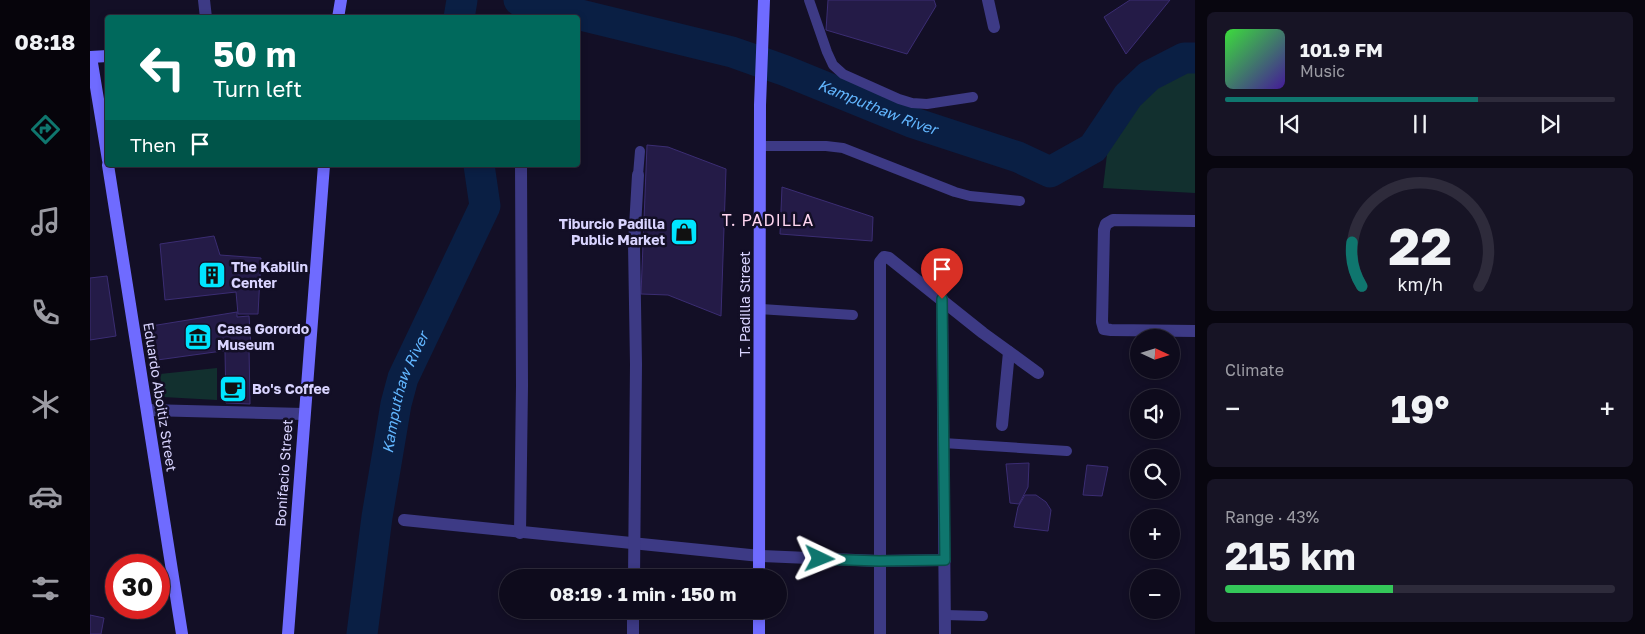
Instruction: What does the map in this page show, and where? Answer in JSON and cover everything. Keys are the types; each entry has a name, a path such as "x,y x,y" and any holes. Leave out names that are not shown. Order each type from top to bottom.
{"main road":[{"path":"338,15 341,0"},
{"name":"T. Padilla Street","path":"759,569 761,82 764,0"},
{"path":"105,56 91,57 105,142"},
{"name":"Eduardo Aboitiz Street","path":"108,167 182,634"},
{"name":"Bonifacio Street","path":"288,634 324,167"},
{"path":"759,619 759,634"}],"street":[{"path":"204,0 206,15"},
{"path":"988,0 994,27"},
{"path":"520,533 522,386 521,167"},
{"path":"634,569 636,364 634,244 638,175"},
{"path":"1195,221 1113,220 1106,224 1104,230 1102,322 1104,329 1111,330 1195,331"},
{"path":"880,634 880,262 884,257 889,258 1038,373"},
{"path":"942,299 945,634"},
{"path":"1002,424 1009,352"},
{"path":"147,410 304,414"},
{"path":"404,520 760,556 879,561 945,560"},
{"path":"633,619 633,634"}],"lane":[{"path":"809,0 827,52 833,65 843,74 912,103 927,104 973,97"},
{"path":"761,146 826,146 844,148 955,192 970,196 1020,201"},
{"path":"638,175 640,151"},
{"path":"760,309 853,315"},
{"path":"943,443 1067,451"},
{"path":"945,616 983,616"}],"green space":[{"path":"1190,64 1195,64 1195,193 1103,188 1108,146 1121,116 1149,81"},
{"path":"217,368 217,400 163,397 160,374"}],"building":[{"path":"828,0 934,0 936,6 907,54 826,30"},
{"path":"1130,0 1170,0 1126,54 1104,17"},
{"name":"Tiburcio Padilla Public Market","path":"647,145 668,147 726,169 721,316 668,295 641,294"},
{"path":"782,187 873,217 872,241 780,234"},
{"name":"The Kabilin Center","path":"214,236 220,255 261,258 258,314 238,314 236,292 165,300 160,244"},
{"path":"107,276 116,336 90,340 90,278"},
{"name":"Casa Gorordo Museum","path":"237,312 237,317 249,316 251,347 150,361 145,327"},
{"path":"249,349 250,404 226,403 225,352"},
{"path":"1029,463 1028,487 1019,504 1010,503 1006,464"},
{"path":"1087,465 1108,467 1102,496 1083,495"},
{"path":"1025,495 1036,495 1046,502 1051,510 1048,531 1014,527 1018,507"},
{"path":"90,615 104,618 101,634 90,634"}],"waterway":[{"name":"Kamputhaw River","path":"460,15 462,0"},
{"name":"Kamputhaw River","path":"519,0 732,52 786,71 911,122 1018,157 1050,172 1093,148 1128,96 1149,76 1184,58 1195,58"},
{"name":"Kamputhaw River","path":"362,634 377,517 396,404 403,378 485,206 479,167"}],"place":[{"name":"Tiburcio Padilla Public Market","path":"684,232"},
{"name":"The Kabilin Center","path":"212,275"},
{"name":"Casa Gorordo Museum","path":"198,337"},
{"name":"Bo's Coffee","path":"233,389"}],"district":[{"name":"T. PADILLA","path":"768,220"}],"route":[{"path":"820,559 879,561 945,560 942,299"}]}
